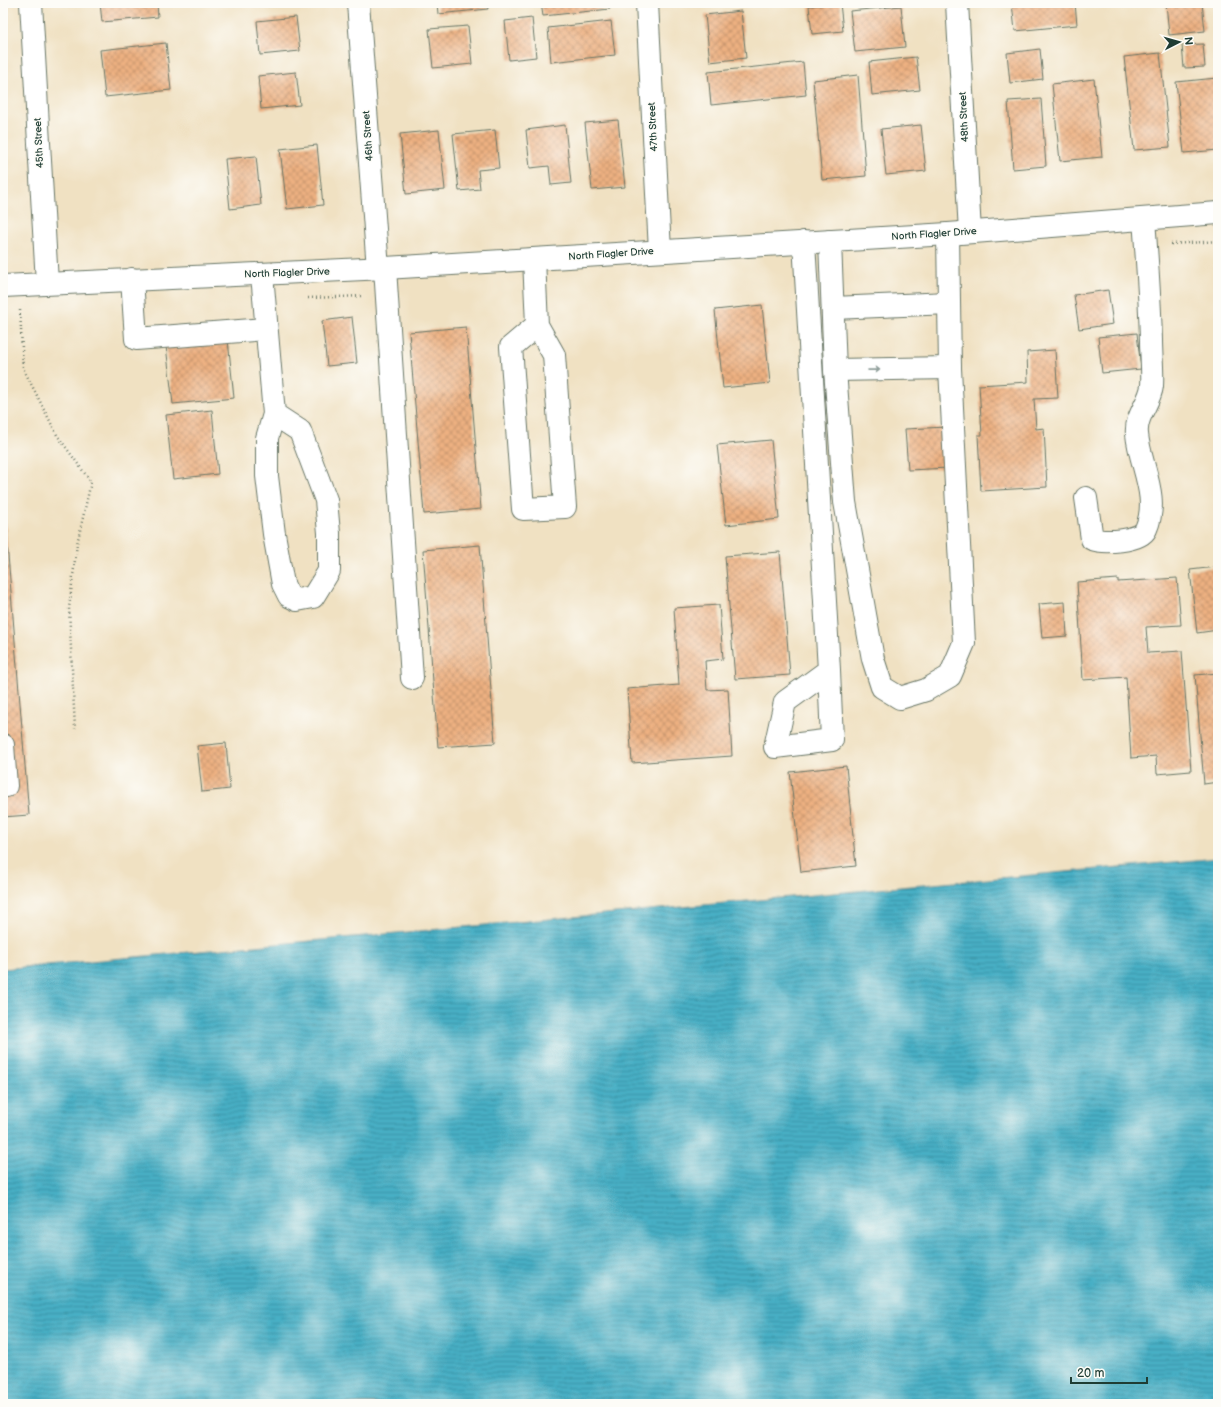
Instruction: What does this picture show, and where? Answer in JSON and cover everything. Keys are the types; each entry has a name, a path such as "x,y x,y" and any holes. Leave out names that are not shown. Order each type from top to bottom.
{"street":[{"name":"45th Street","path":"31,3 47,283"},
{"name":"46th Street","path":"358,3 382,268 412,678"},
{"name":"47th Street","path":"647,3 660,251"},
{"name":"48th Street","path":"958,3 970,232"},
{"name":"North Flagler Drive","path":"10,286 534,259 948,234 1218,214"},
{"path":"1086,498 1092,539 1099,542 1139,537 1145,531 1149,514 1150,487 1137,434 1140,416 1145,408 1152,387 1150,287 1144,219"},
{"path":"830,241 835,370 845,502 873,659 882,687 900,698 926,690 950,676 964,643 950,368 948,234"},
{"path":"804,242 829,670"},
{"path":"534,259 537,325 554,355 565,507 523,509 510,347 537,325"},
{"path":"262,274 274,414 267,438 267,476 274,534 283,584 289,596 297,600 313,597 329,571 329,533 326,500 300,431 274,414"},
{"path":"132,279 136,339 266,329"},
{"path":"833,308 949,303"},
{"path":"835,370 950,368"},
{"path":"3,745 6,786"}],"path":[{"path":"10,286 23,368 57,435 91,482 77,544 69,608 75,729"}],"water":[{"path":"1218,858 1218,1404 3,1404 3,969"}],"building":[{"path":"100,3 157,3 158,17 102,22"},
{"path":"437,3 487,3 488,9 438,14"},
{"path":"541,3 609,3 610,9 543,16"},
{"path":"840,3 843,31 812,34 809,6"},
{"path":"1012,3 1075,3 1077,25 1015,31"},
{"path":"1166,3 1202,3 1205,31 1169,35"},
{"path":"901,6 905,47 855,52 850,11"},
{"path":"741,11 746,58 710,62 705,15"},
{"path":"296,17 300,51 260,55 257,21"},
{"path":"532,18 536,57 509,60 505,21"},
{"path":"611,21 615,55 551,62 548,28"},
{"path":"468,26 472,64 433,68 429,29"},
{"path":"166,43 171,90 105,97 100,50"},
{"path":"1203,44 1205,67 1184,68 1182,45"},
{"path":"1040,49 1043,79 1010,83 1007,53"},
{"path":"1160,53 1170,147 1134,150 1124,57"},
{"path":"916,57 920,90 872,95 869,62"},
{"path":"803,62 806,95 711,105 708,72"},
{"path":"296,72 300,105 261,109 258,76"},
{"path":"858,75 866,176 822,180 813,80"},
{"path":"1217,78 1218,150 1184,153 1176,82"},
{"path":"1094,79 1102,157 1060,161 1052,84"},
{"path":"1041,99 1046,166 1013,169 1008,101"},
{"path":"618,120 625,187 592,190 585,123"},
{"path":"565,125 571,183 551,185 549,166 530,168 526,130"},
{"path":"921,125 926,171 886,175 881,129"},
{"path":"439,130 445,190 406,194 400,134"},
{"path":"495,130 499,168 478,170 480,189 459,191 453,134"},
{"path":"317,145 323,205 287,209 280,149"},
{"path":"256,156 261,205 230,209 225,159"},
{"path":"1108,290 1113,324 1079,329 1074,295"},
{"path":"762,305 770,383 723,388 715,310"},
{"path":"352,317 357,363 327,366 322,321"},
{"path":"466,327 481,509 424,514 409,332"},
{"path":"1137,333 1141,369 1102,373 1098,337"},
{"path":"228,340 234,398 173,404 166,346"},
{"path":"1055,350 1058,398 1034,399 1036,429 1044,428 1047,487 981,491 978,435 982,435 979,385 1028,382 1027,352"},
{"path":"212,410 218,474 173,479 166,415"},
{"path":"947,427 949,468 908,470 905,429"},
{"path":"771,440 779,519 726,525 717,445"},
{"path":"3,493 29,815 3,817"},
{"path":"480,545 495,743 438,747 423,550"},
{"path":"780,552 790,675 735,679 725,556"},
{"path":"1216,567 1218,630 1197,633 1190,570"},
{"path":"1177,578 1181,625 1146,627 1148,653 1182,651 1191,771 1157,774 1156,756 1131,758 1126,677 1083,680 1077,582 1118,579 1118,582"},
{"path":"1065,602 1067,636 1042,638 1039,604"},
{"path":"719,605 723,659 705,661 707,690 728,689 732,756 632,763 627,689 679,685 674,608"},
{"path":"1218,673 1218,782 1204,784 1195,675"},
{"path":"226,743 230,789 202,792 197,746"},
{"path":"846,766 856,866 801,872 790,772"}]}
